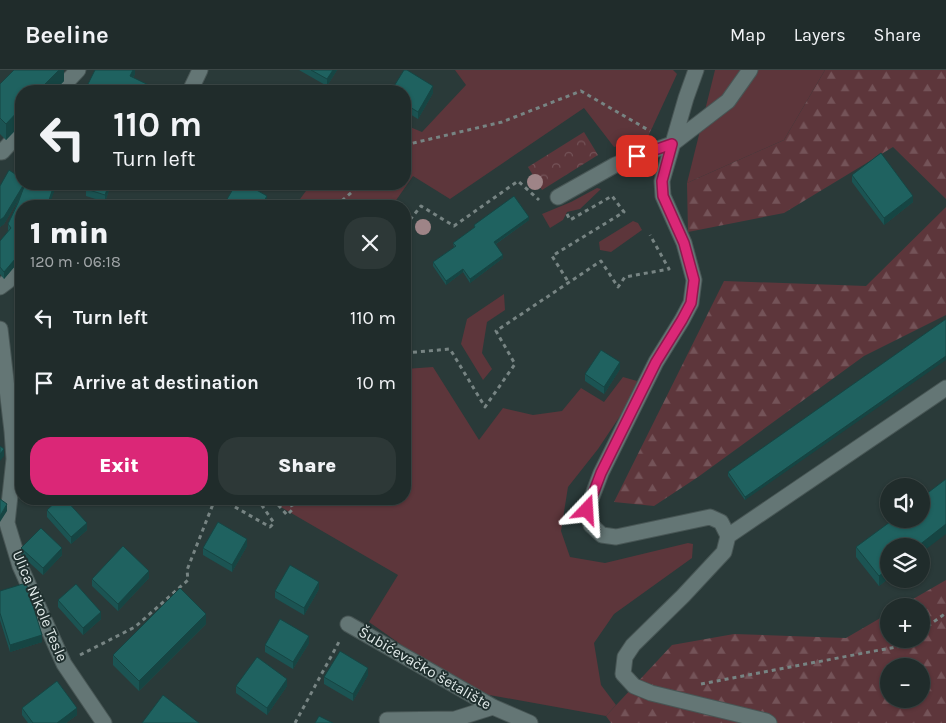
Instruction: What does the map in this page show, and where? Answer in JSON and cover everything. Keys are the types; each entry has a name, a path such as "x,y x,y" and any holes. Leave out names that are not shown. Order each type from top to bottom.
{"street":[{"path":"64,85 78,70"},
{"path":"193,85 200,70"},
{"path":"696,70 662,181 663,196 684,243 694,280 691,303 656,362 601,473 587,510 591,525 602,535 616,537 710,517 721,522 728,536 724,552 633,645 625,657 623,674 634,686 651,693 766,722"},
{"path":"558,197 615,165 672,144 728,101 750,70"},
{"path":"0,152 15,138"},
{"path":"0,287 15,273"},
{"name":"Ulica Nikole Tesle","path":"0,329 15,445"},
{"path":"728,536 946,388"},
{"name":"Ulica Nikole Tesle","path":"15,476 7,523 20,566 64,664 104,723"},
{"name":"Šubićevačko šetalište","path":"348,624 493,707 530,723"},
{"path":"387,720 455,719 493,707"}],"path":[{"path":"411,144 502,122 581,91 643,127"},
{"path":"411,218 421,206 454,226 518,181 541,202 558,197"},
{"path":"343,200 354,190"},
{"path":"569,283 552,256 624,212 612,196 570,220"},
{"path":"411,352 450,349 485,407 515,364 496,331 601,261 618,287 626,277 669,269 650,234"},
{"path":"64,664 135,627 188,580 187,570 213,505"},
{"path":"232,505 270,527 274,523 262,505"},
{"path":"278,505 287,515 293,509 291,505"},
{"path":"930,625 946,613"},
{"path":"295,723 348,624"},
{"path":"699,684 890,648"}],"green space":[{"path":"455,70 673,70 677,74 647,139 614,147 584,108 450,199 413,176 411,179 411,127 422,132 466,85"},
{"path":"715,70 825,70 784,140 687,183"},
{"path":"825,70 946,70 946,199 893,147 784,213 688,232 687,183 784,140"},
{"path":"584,132 598,155 542,190 528,167"},
{"path":"597,188 601,189 580,209 567,212 563,220 550,228 542,214 571,202"},
{"path":"307,190 403,190 396,200 299,200"},
{"path":"946,207 946,315 864,356 698,477 654,506 614,502 724,281 866,286"},
{"path":"633,221 638,223 642,230 611,252 600,250 599,242"},
{"path":"504,294 505,310 487,322 482,353 492,369 483,380 461,344 467,319"},
{"path":"433,367 479,440 503,408 533,415 562,411 581,388 604,402 623,377 637,381 630,401 598,449 568,487 561,531 570,557 605,563 688,543 693,544 692,558 614,614 594,643 601,685 616,705 606,716 467,691 369,622 398,575 277,505 411,505 411,369"},
{"path":"946,580 946,723 611,723 606,716 672,645 734,634 846,638 880,618 880,648 930,648 930,598 915,598"}],"building":[{"path":"14,70 59,70 44,85 15,85 15,114 6,124 0,118 0,84"},
{"path":"95,70 133,70 130,76 149,85 88,85"},
{"path":"311,70 333,70 327,79"},
{"path":"404,70 407,70 433,86 418,112 411,108 411,85 395,85"},
{"path":"881,153 913,196 884,218 852,175"},
{"path":"9,170 15,174 15,190 20,190 4,217 0,220 0,186"},
{"path":"23,190 52,190 49,200 19,200"},
{"path":"89,190 107,190 105,195"},
{"path":"232,190 256,190 267,196 265,200 227,200"},
{"path":"514,196 529,217 494,242 503,255 470,279 463,269 446,281 433,262 456,246 453,243 475,227 474,225"},
{"path":"15,209 15,259 4,272 0,267 0,241 11,228 8,224"},
{"path":"946,319 946,356 745,497 728,472"},
{"path":"601,350 620,362 604,387 585,374"},
{"path":"0,446 4,449 0,454"},
{"path":"946,479 946,524 928,538 880,538 879,576 856,547 882,528 930,528 930,491"},
{"path":"0,499 7,504 0,516"},
{"path":"52,505 70,505 87,523 71,537 47,510"},
{"path":"218,522 247,539 232,565 203,548"},
{"path":"41,528 62,548 43,568 21,548"},
{"path":"123,546 149,571 118,604 92,579"},
{"path":"290,565 319,582 304,608 275,591"},
{"path":"26,583 42,635 10,645 0,613 0,591"},
{"path":"76,584 101,612 83,628 58,600"},
{"path":"180,588 206,614 139,681 113,655"},
{"path":"280,619 309,636 293,662 265,645"},
{"path":"340,651 368,668 353,694 324,677"},
{"path":"257,657 287,679 267,708 236,686"},
{"path":"57,681 77,708 57,723 33,723 22,708"},
{"path":"163,695 199,723 142,723"},
{"path":"319,716 333,723 315,723"}],"route":[{"path":"587,510 601,473 656,362 691,303 694,280 684,243 663,196 662,181 672,144 637,156"}]}
